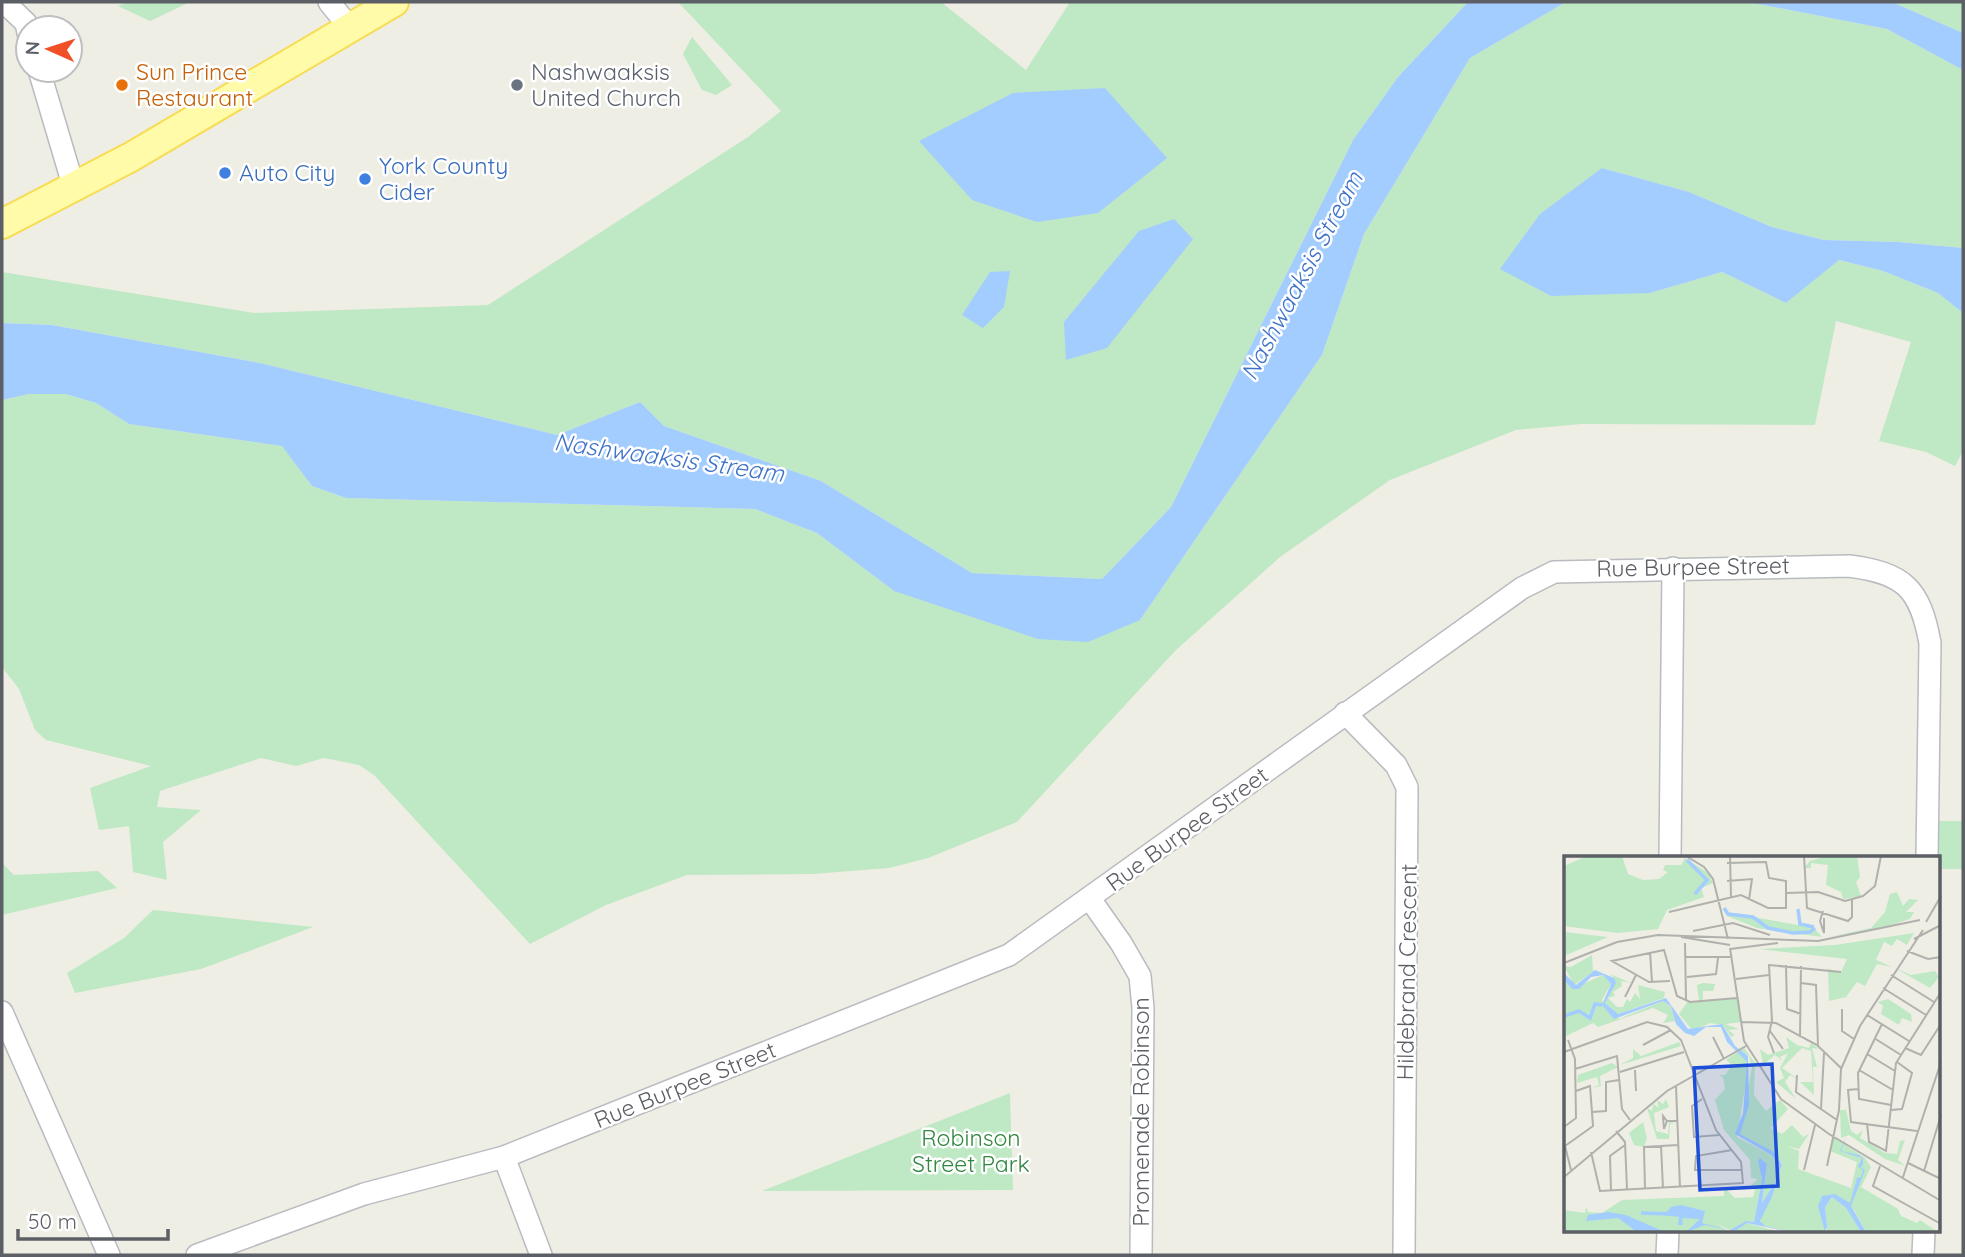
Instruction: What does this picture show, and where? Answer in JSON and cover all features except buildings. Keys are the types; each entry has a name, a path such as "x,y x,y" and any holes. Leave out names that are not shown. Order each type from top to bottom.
{"main road":[{"path":"2,224 74,188 394,2"}],"street":[{"path":"329,2 351,29"},
{"path":"43,84 74,188"},
{"name":"Rue Burpee Street","path":"197,1255 364,1194 504,1157 1009,956 1345,713 1522,589 1554,572 1849,566 1878,569 1903,582 1924,608 1930,643 1927,856"},
{"path":"1671,856 1673,568"},
{"name":"Hildebrand Crescent","path":"1345,713 1396,765 1407,787 1404,1255"},
{"name":"Promenade Robinson","path":"1090,899 1121,943 1139,976 1143,1008 1141,1255"},
{"path":"2,1012 109,1255"},
{"path":"504,1157 541,1255"},
{"path":"1667,1255 1668,1232"},
{"path":"1923,1255 1924,1232"}],"green space":[{"path":"128,2 190,2 150,21 118,6"},
{"path":"678,2 941,2 1026,70 1070,2 1468,2 1398,77 1353,140 1171,507 1102,579 972,573 821,481 664,426 640,402 557,435 260,363 52,325 2,323 2,272 254,313 488,305 748,137 781,111"},
{"path":"1566,2 1748,2 1887,29 1963,70 1963,248 1899,242 1824,240 1772,227 1689,192 1602,168 1650,293 1722,272 1786,303 1838,260 1883,271 1938,293 1963,313 1963,451 1955,466 1926,452 1879,441 1911,342 1836,321 1815,425 1581,424 1516,430 1390,480 1280,557 1176,650 1017,822 928,858 889,868 812,874 687,875 606,905 530,944 374,775 359,765 324,758 296,766 261,758 160,791 157,807 201,810 163,842 167,880 133,872 129,826 99,830 90,788 151,766 46,740 35,730 19,689 2,667 2,400 29,394 66,394 96,403 129,424 283,446 312,486 346,498 755,509 817,533 894,591 1140,620 1322,355 1364,234 1470,58"},
{"path":"1892,2 1963,2 1963,33"},
{"path":"692,37 732,85 716,95 702,90 683,54"},
{"path":"1928,821 1963,821 1963,869 1940,869 1940,856 1927,856"},
{"path":"2,863 14,875 98,871 117,888 2,915"},
{"path":"153,910 313,927 201,969 75,993 67,973 124,938"},
{"name":"Robinson Street Park","path":"1010,1093 1013,1190 762,1191"}],"water":[{"name":"Nashwaaksis Stream","path":"1468,2 1566,2 1470,58 1364,234 1322,355 1140,620 1088,642 1038,639 894,591 817,533 755,509 346,498 312,486 282,446 129,424 96,403 66,394 29,394 2,400 2,323 52,325 260,363 557,435 640,402 664,426 821,481 972,573 1102,579 1171,507 1353,140 1398,77"},
{"path":"1748,2 1892,2 1963,33 1963,70 1887,29"},
{"path":"1105,88 1167,158 1098,213 1037,222 972,200 919,141 1013,93"},
{"path":"1602,168 1689,192 1772,227 1824,240 1899,242 1963,248 1963,313 1938,293 1883,271 1839,260 1786,303 1722,272 1650,293 1551,296 1500,269 1540,214"},
{"path":"1174,219 1193,239 1107,348 1066,360 1064,322 1139,231"},
{"path":"1010,271 1004,307 983,328 962,315 990,272"}],"place":[{"name":"Sun Prince Restaurant","path":"122,85"},
{"name":"Nashwaaksis United Church","path":"517,85"},
{"name":"Auto City","path":"225,173"},
{"name":"York County Cider","path":"365,179"}]}
